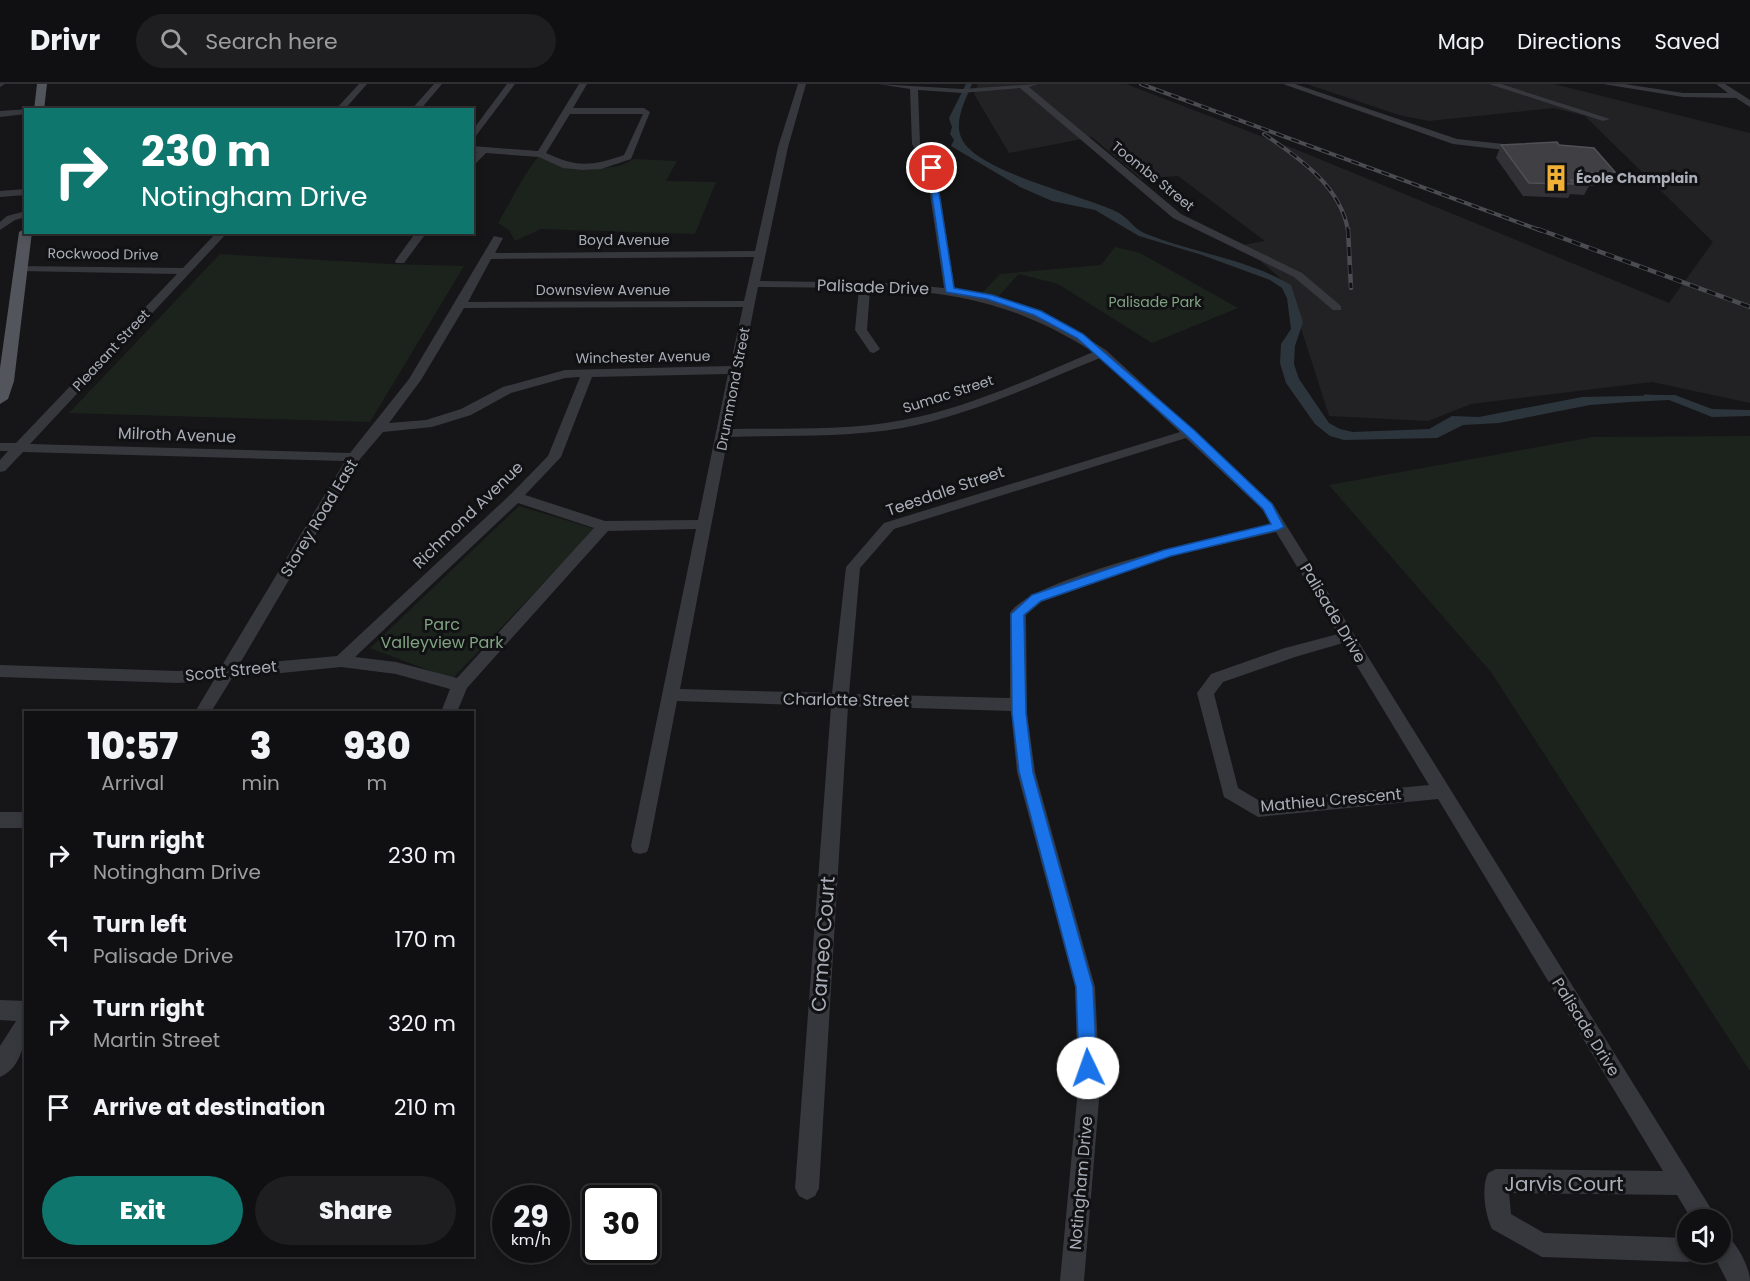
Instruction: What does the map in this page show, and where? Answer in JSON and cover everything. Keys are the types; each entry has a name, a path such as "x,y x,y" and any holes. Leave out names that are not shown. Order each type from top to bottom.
{"main road":[{"path":"39,108 42,84"},
{"path":"0,399 6,381 26,234"}],"street":[{"path":"341,108 363,84"},
{"path":"417,108 438,84"},
{"path":"474,135 511,84"},
{"path":"541,154 583,84"},
{"name":"Drummond Street","path":"640,846 672,695 735,370 783,147 802,84"},
{"path":"882,84 944,90 981,90 1035,84"},
{"path":"1287,84 1456,142 1500,148 1531,149"},
{"path":"1493,84 1606,119"},
{"path":"1607,84 1683,95 1738,96"},
{"path":"1720,84 1750,104"},
{"name":"Toombs Street","path":"1023,86 1177,216 1298,275 1337,308"},
{"path":"914,88 916,144 932,168 950,290"},
{"path":"0,114 24,111"},
{"path":"474,148 541,154 566,166 601,166 628,157 647,114 644,111 567,111"},
{"path":"474,162 484,149"},
{"path":"0,194 24,192"},
{"path":"0,227 11,218 24,215"},
{"name":"Pleasant Street","path":"0,468 221,234"},
{"path":"400,261 420,234"},
{"name":"Storey Road East","path":"205,711 354,457 382,428 498,238"},
{"name":"Boyd Avenue","path":"488,255 761,254"},
{"name":"Rockwood Drive","path":"20,268 186,271"},
{"name":"Palisade Drive","path":"754,284 950,290 989,297 1037,313 1080,336 1102,353 1268,507 1278,527 1300,557 1346,637 1699,1209"},
{"path":"865,287 861,330 874,349"},
{"name":"Downsview Avenue","path":"458,305 750,304"},
{"name":"Sumac Street","path":"724,432 859,430 904,424 962,408 1102,353"},
{"name":"Winchester Avenue","path":"382,428 427,424 466,412 507,390 539,380 588,372 735,370"},
{"name":"Richmond Avenue","path":"341,661 516,497 554,457 588,372"},
{"name":"Teesdale Street","path":"841,700 854,567 889,525 1190,433"},
{"name":"Milroth Avenue","path":"0,447 354,457"},
{"path":"516,497 604,526 705,524"},
{"path":"449,711 460,685 604,526"},
{"name":"Notingham Drive","path":"1072,1281 1089,1088 1085,987 1026,772 1019,705 1018,614 1036,598 1168,552 1278,527"},
{"name":"Mathieu Crescent","path":"1346,637 1292,652 1217,678 1205,693 1230,792 1258,809 1442,791"},
{"name":"Scott Street","path":"0,671 178,677 228,670 341,661 396,668 460,685"},
{"name":"Charlotte Street","path":"672,695 1019,705"},
{"name":"Cameo Court","path":"807,1188 841,700"},
{"path":"0,820 24,820"},
{"path":"0,1010 24,1011"},
{"path":"0,1066 24,1026"},
{"name":"Jarvis Court","path":"1677,1250 1542,1245 1500,1221 1496,1181 1683,1183"},
{"path":"1730,1263 1740,1281"}],"shaded area":[{"path":"966,84 972,84 962,110 959,130 970,149 986,161 1030,181 1115,211 1144,233 1255,268 1291,285 1303,322 1295,346 1294,364 1299,379 1329,423 1340,429 1353,432 1429,429 1452,416 1479,417 1582,397 1675,395 1712,409 1750,410 1750,416 1712,417 1669,400 1590,405 1499,423 1463,425 1437,438 1344,440 1330,436 1315,424 1286,383 1280,363 1281,344 1291,329 1287,298 1282,288 1270,280 1202,255 1139,236 1095,210 1052,201 1020,187 951,146 954,140 950,134 952,127 949,118"},
{"path":"978,84 1126,84 1295,149 1669,303 1713,242 1585,116 1554,108 1429,121 1399,115 1307,84 1554,84 1750,133 1750,403 1652,382 1471,404 1428,421 1329,416 1287,284 1242,245 1265,241 1178,176 1141,179 1092,137 1009,153 974,94"}],"green space":[{"path":"539,156 562,167 588,170 620,166 634,159 677,161 666,181 716,182 695,234 541,229 515,241 509,230 498,223 522,180"},
{"name":"Palisade Park","path":"1115,247 1140,253 1238,308 1152,343 1058,284 1019,274 998,297 982,293 1000,274 1101,265"},
{"path":"220,254 464,266 370,422 69,413"},
{"path":"1750,436 1750,1071 1491,672 1329,485 1593,437"},
{"name":"Parc Valleyview Park","path":"519,506 595,529 452,679 370,648"}],"building":[{"path":"1557,142 1559,145 1594,148 1615,172 1584,173 1591,181 1571,180 1574,184 1529,183 1501,145"}],"waterway":[{"path":"1645,396 1676,397"}],"railway":[{"path":"1141,84 1542,231"},
{"path":"1264,134 1304,163 1328,187 1344,215 1348,231"},
{"path":"1348,229 1351,288"},
{"path":"1538,229 1750,307"}],"place":[{"name":"École Champlain","path":"1556,178"}],"route":[{"path":"932,168 950,290 989,297 1037,313 1080,336 1102,353 1190,433 1268,507 1278,527 1168,552 1036,598 1018,614 1019,713 1026,772 1085,987 1088,1068"}]}
